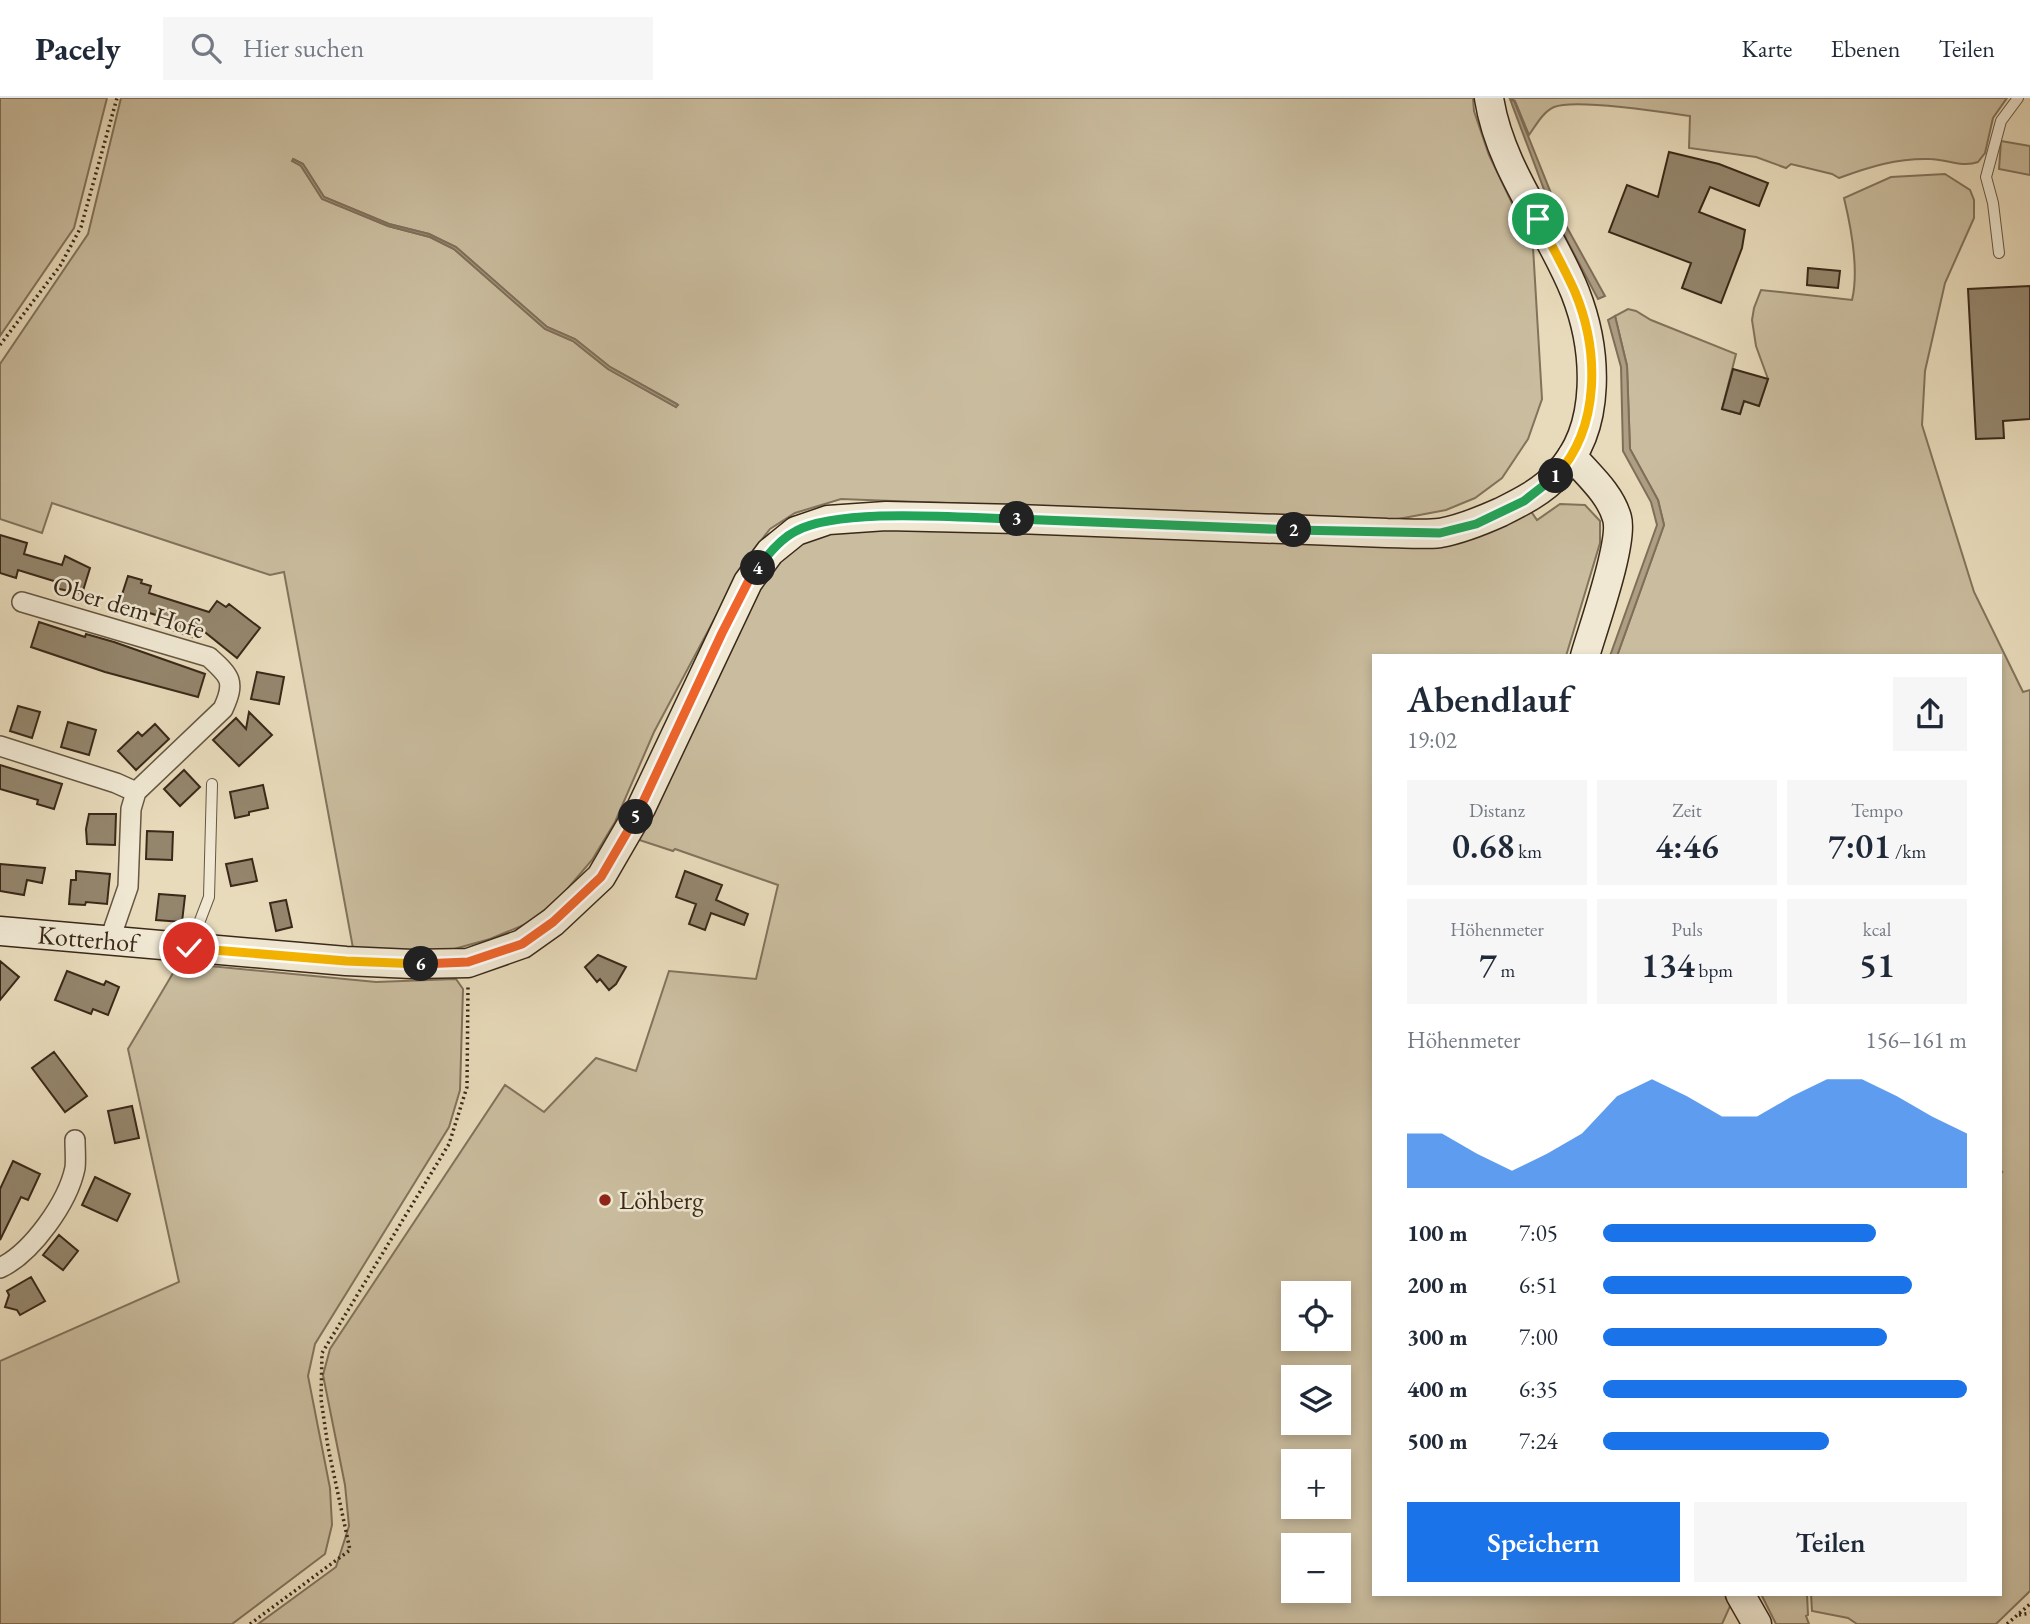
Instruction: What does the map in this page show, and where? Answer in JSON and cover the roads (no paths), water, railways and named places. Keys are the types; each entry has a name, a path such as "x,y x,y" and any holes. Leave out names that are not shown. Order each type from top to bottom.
{"street":[{"path":"1490,100 1502,147 1575,292 1591,355 1591,402 1572,456 1606,495 1618,519 1618,543 1586,654"},
{"name":"Kotterhof","path":"0,931 346,961 412,964 468,962 522,944 553,922 601,877 641,808 748,582 770,552 796,531 828,520 886,516 1440,533 1476,524 1524,501 1558,475 1572,456"},
{"name":"Ober dem Hofe","path":"22,602 209,657 226,673 231,691 223,709 136,792"},
{"path":"0,746 116,783 136,792 131,809 128,887 109,942"},
{"path":"0,1268 26,1249 43,1230 63,1199 75,1168 75,1140"},
{"path":"1741,1596 1757,1624"}],"lane":[{"path":"1999,253 1993,203 1986,177 2001,121 2018,98"},
{"path":"189,948 209,897 212,784"}],"place":[{"name":"Löhberg","path":"605,1200"}]}
